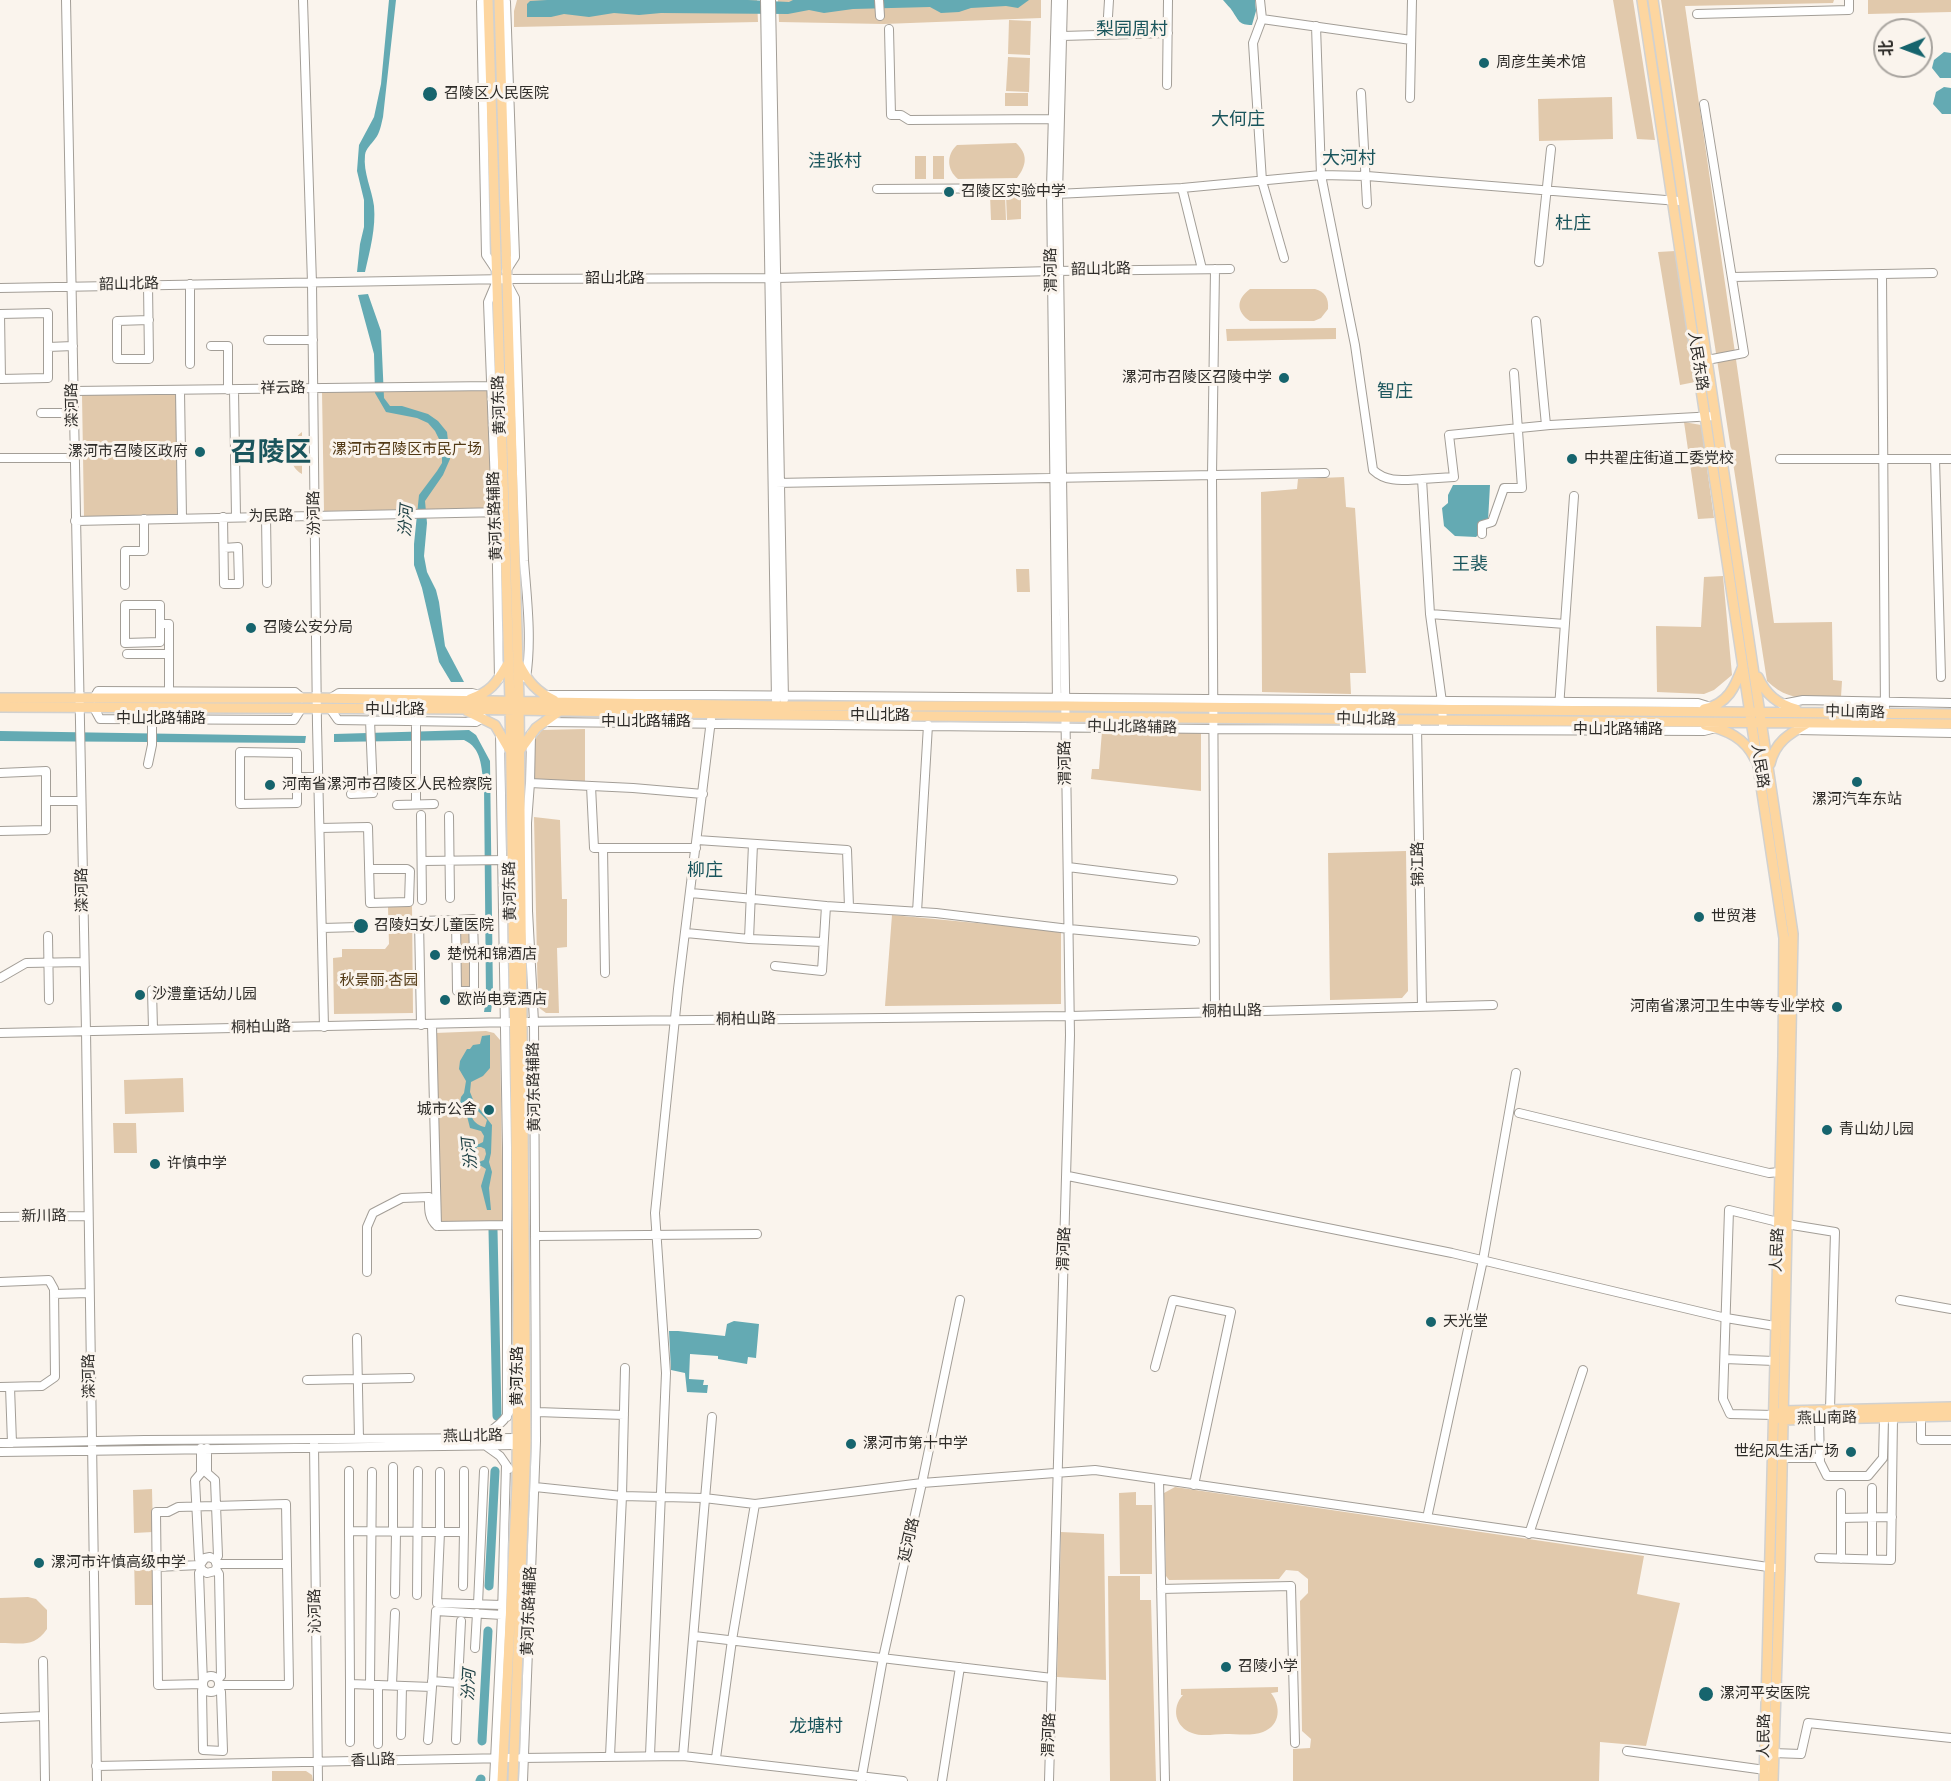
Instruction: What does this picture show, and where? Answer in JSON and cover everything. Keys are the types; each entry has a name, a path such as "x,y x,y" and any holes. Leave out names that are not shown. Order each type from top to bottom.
{"main road":[{"name":"人民东路","path":"1642,0 1705,416 1748,664"},
{"name":"人民东路","path":"1653,0 1707,360 1756,717"},
{"path":"483,1 494,17 504,1"},
{"name":"黄河东路","path":"494,17 507,278 518,662 514,706 513,1022 520,1441 499,1758 502,1781"},
{"name":"黄河东路","path":"494,17 500,512 508,663 514,706"},
{"path":"508,663 493,687 462,705 495,725 514,751 559,707 534,688 518,662"},
{"path":"1688,717 1738,737 1747,745 1764,769 1777,745 1785,736 1810,718 1771,697 1762,688 1748,664"},
{"path":"1688,717 1727,698 1735,689 1748,664"},
{"name":"中山北路","path":"0,698 79,703"},
{"name":"中山北路","path":"0,707 302,698 462,705 712,709 780,705 1061,702 1443,716 1756,717"},
{"name":"中山北路","path":"94,703 152,708 301,710 462,705"},
{"name":"中山北路","path":"780,705 1065,722 1213,708 1417,725 1443,716 1559,708 1688,717"},
{"name":"中山南路","path":"1885,723 1951,714"},
{"name":"中山南路","path":"1756,717 1951,724"},
{"name":"人民路","path":"1756,717 1793,934 1782,1223 1780,1415 1764,1781"},
{"name":"黄河东路","path":"513,1781 519,1758 520,1441 513,1022 508,956 506,860 514,751"},
{"name":"人民路","path":"1764,769 1784,938 1779,1172 1782,1223 1774,1361 1780,1415 1781,1458 1774,1568 1773,1781"},
{"name":"燕山南路","path":"1780,1415 1818,1419 1888,1418 1951,1407"},
{"name":"燕山南路","path":"1780,1415 1830,1409 1951,1416"}],"street":[{"name":"滦河路","path":"66,0 86,1031 97,1781"},
{"name":"汾河路","path":"303,0 312,283 316,698 324,1027"},
{"path":"765,0 774,278"},
{"path":"771,0 780,705"},
{"path":"879,0 880,16"},
{"name":"渭河路","path":"1049,1781 1068,1176 1070,1016 1065,722 1061,702 1053,192 1056,0"},
{"name":"渭河路","path":"1053,192 1063,0"},
{"path":"1107,33 1109,0"},
{"path":"1167,85 1168,0"},
{"path":"1260,0 1262,19 1253,43 1262,181 1284,258"},
{"path":"1410,98 1412,0"},
{"path":"1697,14 1849,10 1849,0"},
{"path":"483,1 486,255 496,278"},
{"path":"504,1 515,257 507,278"},
{"path":"1262,19 1412,40"},
{"path":"1316,26 1321,175 1356,345 1373,470 1381,477 1392,480 1454,477 1449,435 1546,425 1715,416"},
{"path":"889,29 891,115 901,115 909,120 1053,119"},
{"path":"1062,36 1168,33"},
{"path":"1361,93 1366,204"},
{"path":"1704,104 1744,353 1707,360"},
{"path":"1539,262 1551,149"},
{"path":"877,189 1053,192 1182,188 1321,175 1366,176 1672,201 1683,200"},
{"path":"1182,188 1202,269"},
{"path":"1215,269 1212,475 1215,1012"},
{"name":"韶山北路","path":"0,288 496,278 774,278 1230,269"},
{"path":"1732,277 1933,273"},
{"path":"1882,274 1885,723"},
{"name":"黄河东路辅路","path":"496,278 488,302 500,512 499,679"},
{"name":"黄河东路辅路","path":"507,278 515,298 527,595 528,665 526,678"},
{"path":"189,284 190,364"},
{"path":"148,285 149,320 149,359 117,359 117,321 149,320"},
{"path":"48,313 48,347 48,378 1,379 0,314 48,313"},
{"path":"1536,321 1546,425"},
{"path":"268,340 313,340"},
{"path":"48,347 73,346"},
{"path":"211,346 228,346 236,517"},
{"path":"1482,534 1482,525 1492,522 1504,488 1522,488 1514,373"},
{"name":"祥云路","path":"73,391 492,386"},
{"path":"180,391 182,518"},
{"path":"41,413 74,413"},
{"path":"0,458 74,458"},
{"path":"1780,459 1951,459"},
{"path":"1935,459 1941,677"},
{"path":"777,483 1325,473"},
{"path":"1422,479 1430,614 1443,716"},
{"path":"1559,708 1574,496"},
{"name":"为民路","path":"75,521 500,512"},
{"path":"223,517 224,584 239,584 238,547 224,548"},
{"path":"266,517 267,583"},
{"path":"125,585 124,551 144,550 144,519"},
{"path":"125,605 160,605 160,624 160,642 125,643 125,605"},
{"path":"1430,614 1565,624"},
{"path":"160,624 169,624 169,690"},
{"path":"127,654 169,654"},
{"name":"中山北路辅路","path":"301,710 294,720 100,719 94,703 98,691 295,692 302,698"},
{"path":"330,699 339,693 472,693 480,695"},
{"name":"中山北路辅路","path":"544,695 928,725 1065,722 1213,729 1417,725"},
{"path":"1782,704 1803,700 1951,703"},
{"name":"中山北路辅路","path":"1559,708 1698,703 1711,707"},
{"path":"148,764 152,745 152,708"},
{"path":"650,1755 666,1373 655,1213 712,709"},
{"name":"中山北路辅路","path":"545,722 712,709"},
{"path":"331,710 338,720 476,722 483,718"},
{"name":"中山北路辅路","path":"1443,716 1704,731 1718,728"},
{"path":"351,794 373,793 370,720"},
{"path":"416,721 416,804"},
{"path":"1797,729 1885,723 1951,734"},
{"path":"916,912 928,725"},
{"name":"锦江路","path":"1417,725 1422,1007"},
{"path":"422,861 506,860 500,733"},
{"name":"黄河东路辅路","path":"523,1781 519,1758 537,1441 534,1022 528,911 527,823 531,734"},
{"path":"240,753 297,753 297,777 297,803 240,804 240,753"},
{"path":"0,773 45,771 46,801 46,830 0,831"},
{"path":"297,777 319,777"},
{"path":"530,783 703,794"},
{"path":"591,786 594,848 753,844 847,850 849,907"},
{"path":"46,801 80,801"},
{"path":"397,805 434,804"},
{"path":"421,815 423,900"},
{"path":"449,816 450,897"},
{"path":"320,828 368,827 369,869 370,903 409,902 410,871 407,869 369,869"},
{"path":"749,939 753,844"},
{"path":"603,848 605,973"},
{"path":"1068,867 1173,880"},
{"path":"691,893 916,912 1195,941"},
{"path":"775,966 822,970 826,906"},
{"path":"421,1025 419,921 473,919 474,991 457,991 456,920"},
{"path":"322,928 360,927"},
{"path":"686,933 749,939 823,942"},
{"path":"48,936 49,1000"},
{"path":"474,956 508,956"},
{"path":"0,978 26,963 84,962"},
{"path":"152,990 153,1029"},
{"name":"桐柏山路","path":"0,1033 513,1022 1070,1016 1493,1005"},
{"name":"黄河东路辅路","path":"507,1417 507,1225 513,1022"},
{"path":"432,1024 437,1226"},
{"path":"1427,1518 1483,1260 1516,1073"},
{"path":"1519,1113 1769,1173 1779,1172"},
{"path":"1068,1176 1483,1260 1726,1318 1775,1326"},
{"path":"367,1272 367,1227 373,1213 402,1198 429,1197 429,1212 432,1222 437,1226 507,1225"},
{"path":"1780,1415 1730,1414 1723,1399 1729,1210 1782,1223 1835,1232 1830,1409"},
{"name":"新川路","path":"0,1217 88,1216"},
{"path":"537,1236 757,1234"},
{"path":"0,1282 50,1280 54,1294 55,1377 42,1386 0,1387"},
{"path":"54,1294 89,1293"},
{"name":"延河路","path":"862,1779 883,1658 960,1300"},
{"path":"1155,1367 1173,1300 1231,1312 1194,1485"},
{"path":"1900,1300 1951,1309"},
{"path":"357,1338 359,1439"},
{"path":"1725,1359 1774,1361"},
{"path":"610,1756 622,1496 625,1368"},
{"path":"1529,1534 1583,1370"},
{"path":"307,1380 410,1378"},
{"path":"10,1387 12,1443"},
{"path":"517,1484 506,1465 491,1448 481,1441 500,1426 518,1394"},
{"path":"537,1412 624,1415"},
{"path":"1917,1414 1922,1440 1951,1440"},
{"path":"683,1756 712,1417"},
{"path":"1818,1419 1820,1458 1827,1476 1868,1476 1883,1458 1888,1418"},
{"path":"1819,1558 1891,1560 1892,1517 1888,1418"},
{"name":"燕山北路","path":"0,1443 204,1448 314,1444 359,1439 520,1441"},
{"name":"燕山北路","path":"0,1452 92,1446 481,1441"},
{"path":"520,1441 537,1441"},
{"name":"沁河路","path":"314,1444 318,1781"},
{"path":"204,1448 207,1473 215,1480 218,1556 210,1574 204,1572 199,1559 196,1506 195,1480 201,1473 204,1448"},
{"path":"1781,1458 1820,1458"},
{"name":"黄河东路辅路","path":"494,1781 499,1758 506,1465"},
{"path":"393,1467 395,1594"},
{"path":"535,1487 622,1496 704,1498 755,1503 922,1483 1095,1470 1774,1568"},
{"path":"349,1471 350,1742"},
{"path":"417,1595 418,1471"},
{"path":"463,1586 464,1471"},
{"path":"478,1604 484,1471"},
{"path":"372,1472 374,1684 378,1744"},
{"path":"440,1472 437,1603 502,1605"},
{"path":"1159,1480 1165,1781"},
{"path":"1872,1488 1872,1559"},
{"path":"1841,1493 1841,1559"},
{"path":"716,1758 732,1640 755,1503"},
{"path":"204,1684 158,1684 156,1512 168,1512 178,1507 286,1504 289,1685 218,1684"},
{"path":"1841,1518 1892,1517"},
{"path":"349,1531 464,1532"},
{"path":"208,1557 216,1564 219,1574 221,1676 218,1684 210,1692 205,1689 202,1678 199,1573 201,1565 208,1557"},
{"path":"216,1564 287,1564"},
{"path":"156,1566 201,1565"},
{"path":"1161,1589 1291,1586 1295,1743"},
{"path":"428,1740 436,1611 502,1615"},
{"path":"392,1685 395,1613"},
{"path":"475,1648 477,1613"},
{"path":"456,1740 461,1622"},
{"path":"694,1636 1052,1678"},
{"path":"43,1661 45,1781"},
{"path":"942,1781 960,1667"},
{"path":"209,1677 218,1684 221,1692 223,1751 203,1750 202,1691 204,1680 209,1677"},
{"path":"350,1684 402,1686 458,1683"},
{"path":"401,1735 402,1686"},
{"path":"0,1718 44,1716"},
{"path":"1773,1753 1801,1754 1808,1723 1951,1738"},
{"path":"1627,1751 1765,1770"},
{"name":"香山路","path":"96,1766 650,1755 716,1758 862,1779 903,1781"}],"green space":[{"path":"517,0 757,0 758,22 514,27"},
{"path":"778,0 1041,0 1041,18 884,24 779,22"},
{"path":"1613,0 1633,0 1655,140 1637,139"},
{"path":"1661,0 1834,0 1833,3 1685,6 1774,623 1832,622 1833,680 1842,681 1841,697 1801,698 1784,693 1767,681"},
{"path":"1868,0 1951,0 1951,12 1868,14"},
{"path":"1009,20 1031,21 1030,55 1008,54"},
{"path":"1008,57 1030,58 1029,92 1006,91"},
{"path":"1005,93 1028,93 1028,106 1005,106"},
{"path":"1612,97 1613,139 1539,141 1538,99"},
{"path":"1016,143 1023,151 1025,160 1023,169 1017,178 958,179 950,167 951,153 957,145"},
{"path":"915,156 926,156 926,179 915,179"},
{"path":"933,156 944,156 944,179 933,179"},
{"path":"990,195 1005,195 1006,220 991,220"},
{"path":"1006,195 1021,195 1021,219 1007,220"},
{"path":"1675,251 1695,382 1680,385 1658,252"},
{"path":"1250,289 1315,289 1326,296 1328,309 1321,318 1314,321 1250,321 1240,310 1240,301"},
{"path":"1336,328 1336,339 1227,341 1226,329"},
{"name":"漯河市召陵区市民广场","path":"490,389 492,508 324,511 322,392"},
{"path":"176,394 177,516 84,517 82,395"},
{"path":"1684,422 1701,425 1714,518 1698,519"},
{"path":"302,432 302,442 296,453 302,464 302,474 293,465 291,453 297,436"},
{"path":"1344,477 1346,507 1355,508 1366,673 1350,673 1351,694 1262,692 1261,492 1297,489 1298,479"},
{"path":"1016,569 1029,569 1030,592 1017,592"},
{"path":"1723,576 1732,675 1714,690 1704,694 1657,692 1656,626 1701,627 1704,577"},
{"path":"585,729 585,782 535,782 534,740 542,730"},
{"path":"1102,731 1201,733 1201,791 1091,779 1092,769 1099,769"},
{"path":"534,817 560,820 562,899 567,899 567,947 557,948 559,1013 546,1013 538,1007"},
{"path":"1406,851 1408,991 1402,998 1330,1000 1328,853"},
{"name":"秋景丽·杏园","path":"412,906 413,1013 334,1014 333,958 342,957 342,949 385,949 389,944 388,907"},
{"path":"892,915 1061,931 1061,1004 885,1006"},
{"path":"460,921 471,921 471,989 461,989"},
{"path":"486,1031 494,1033 500,1040 503,1222 439,1223 435,1033"},
{"path":"183,1078 184,1112 125,1114 124,1080"},
{"path":"113,1123 136,1123 137,1153 114,1153"},
{"path":"1175,1487 1644,1556 1637,1594 1680,1603 1646,1746 1600,1742 1599,1781 1293,1781 1293,1749 1310,1748 1311,1739 1302,1731 1300,1601 1308,1593 1308,1579 1298,1571 1286,1570 1279,1579 1169,1580 1166,1576 1164,1493"},
{"path":"152,1489 153,1532 134,1533 133,1490"},
{"path":"1136,1492 1136,1505 1152,1505 1152,1574 1120,1574 1119,1493"},
{"path":"1061,1532 1104,1534 1106,1680 1057,1677"},
{"path":"134,1555 152,1555 153,1605 135,1605"},
{"path":"1108,1576 1140,1576 1140,1600 1151,1600 1156,1781 1110,1781"},
{"path":"0,1598 36,1599 47,1610 47,1629 32,1642 0,1643"},
{"path":"1278,1687 1278,1692 1271,1693 1278,1709 1278,1715 1273,1725 1263,1732 1245,1735 1196,1734 1186,1730 1177,1717 1177,1706 1183,1695 1181,1695 1181,1689"},
{"path":"272,1771 306,1771 312,1775 313,1781 272,1781"}],"water":[{"path":"389,0 396,0 383,117 378,134 365,155 365,168 374,206 373,231 365,272 357,272 364,227 364,200 357,171 359,145 374,117 381,84"},
{"path":"793,0 1029,0 1018,8 1006,6 971,8 959,12 941,13 930,7 853,9 824,13 809,10 788,14 661,13 639,15 614,13 589,17 564,14 551,17 527,17 527,4 530,1 789,2"},
{"path":"1223,0 1255,0 1256,11 1252,25 1240,22"},
{"path":"1944,52 1951,53 1951,78 1940,78 1933,69 1934,60"},
{"path":"1944,87 1951,88 1951,114 1942,114 1933,104 1936,92"},
{"path":"368,294 381,331 384,398 390,406 402,406 428,414 447,432 450,459 443,475 425,501 427,523 424,556 427,572 439,602 445,646 464,682 451,682 439,662 422,588 414,565 419,495 442,463 442,445 428,423 417,418 386,412 375,393 374,354 358,295"},
{"path":"1453,485 1490,485 1488,521 1480,521 1476,537 1455,536 1444,526 1442,508 1448,503 1448,495"},
{"path":"469,730 476,735 490,761 493,996 491,1012 484,1012 486,1000 484,785 477,753 470,743 464,740 334,742 334,734"},
{"path":"0,731 306,736 305,743 0,741"},
{"path":"490,1035 490,1068 483,1076 471,1082 470,1092 474,1102 492,1125 489,1162 492,1172 489,1188 491,1210 487,1210 481,1186 486,1169 470,1156 473,1147 483,1142 484,1136 481,1131 470,1128 466,1112 460,1103 466,1081 459,1069 460,1061 467,1049 480,1044 482,1036","holes":["472,1110 477,1110 487,1120 485,1127 474,1121","477,1147 485,1149 486,1154 484,1160 479,1162 474,1156"]},
{"path":"734,1321 759,1324 756,1358 748,1357 747,1364 718,1359 718,1356 690,1354 689,1379 704,1380 703,1385 708,1385 707,1393 687,1392 685,1373 671,1370 669,1331 725,1336 727,1324"}],"waterway":[{"name":"汾河","path":"493,1230 497,1416"},
{"name":"汾河","path":"489,1586 495,1471"},
{"name":"汾河","path":"482,1741 488,1631"}],"place":[{"name":"周彦生美术馆","path":"1484,63"},
{"name":"召陵区人民医院","path":"430,94"},
{"name":"召陵区实验中学","path":"949,192"},
{"name":"漯河市召陵区召陵中学","path":"1284,378"},
{"name":"漯河市召陵区政府","path":"200,452"},
{"name":"中共翟庄街道工委党校","path":"1572,459"},
{"name":"召陵公安分局","path":"251,628"},
{"name":"漯河汽车东站","path":"1857,782"},
{"name":"河南省漯河市召陵区人民检察院","path":"270,785"},
{"name":"世贸港","path":"1699,917"},
{"name":"召陵妇女儿童医院","path":"361,926"},
{"name":"楚悦和锦酒店","path":"435,955"},
{"name":"沙澧童话幼儿园","path":"140,995"},
{"name":"欧尚电竞酒店","path":"445,1000"},
{"name":"河南省漯河卫生中等专业学校","path":"1837,1007"},
{"name":"城市公舍","path":"489,1110"},
{"name":"青山幼儿园","path":"1827,1130"},
{"name":"许慎中学","path":"155,1164"},
{"name":"天光堂","path":"1431,1322"},
{"name":"漯河市第十中学","path":"851,1444"},
{"name":"世纪风生活广场","path":"1851,1452"},
{"name":"漯河市许慎高级中学","path":"39,1563"},
{"name":"召陵小学","path":"1226,1667"},
{"name":"漯河平安医院","path":"1706,1694"}],"district":[{"name":"梨园周村","path":"1132,31"},
{"name":"大何庄","path":"1238,121"},
{"name":"大河村","path":"1349,160"},
{"name":"洼张村","path":"835,163"},
{"name":"杜庄","path":"1573,225"},
{"name":"智庄","path":"1395,393"},
{"name":"召陵区","path":"271,454"},
{"name":"王裴","path":"1470,566"},
{"name":"柳庄","path":"705,872"},
{"name":"龙塘村","path":"816,1728"}]}
